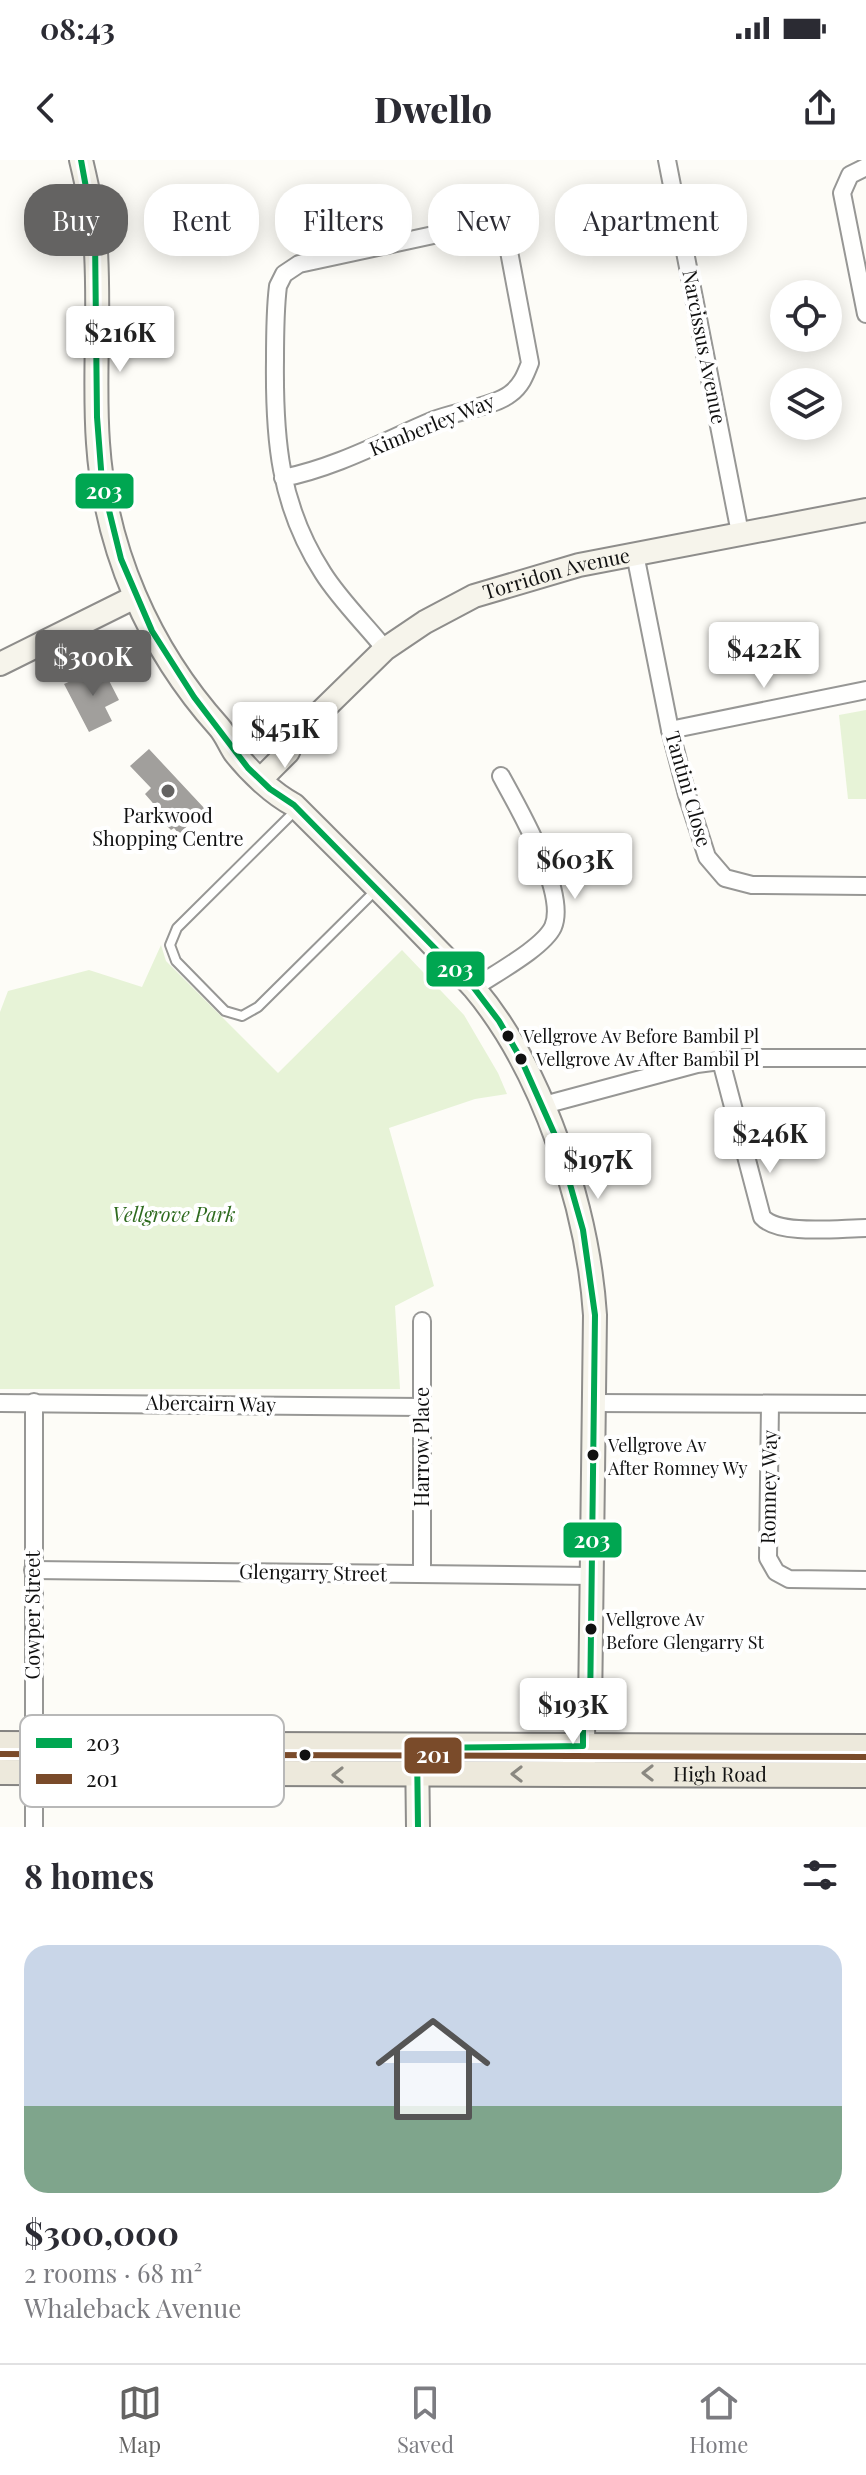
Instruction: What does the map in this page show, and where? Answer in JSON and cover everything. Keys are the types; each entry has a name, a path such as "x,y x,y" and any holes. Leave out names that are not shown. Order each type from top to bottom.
{"main road":[{"name":"High Road","path":"284,1747 866,1747"},
{"name":"High Road","path":"0,1772 20,1773"},
{"name":"High Road","path":"284,1774 866,1775"}],"street":[{"path":"81,160 95,237 97,443 105,498 118,550 135,597 172,667 235,752 260,770 280,798 296,807 474,988 504,1030 544,1105 581,1225 593,1289 590,1710 583,1725 589,1746 590,1773"},
{"name":"Narcissus Avenue","path":"667,160 740,533"},
{"path":"866,167 850,175 842,193 866,314"},
{"name":"Kimberley Way","path":"283,478 305,474 360,454 436,419 508,396 523,381 530,363 508,246 496,231 475,226 299,264 284,274 278,286 274,420 283,478 291,506 306,543 324,575 385,649"},
{"name":"Torridon Avenue","path":"260,770 281,742 294,738 385,649 425,622 474,596 579,565 866,510"},
{"name":"Tantini Close","path":"635,554 670,730 707,857 725,878 752,885 866,886"},
{"path":"0,664 135,597"},
{"path":"670,730 866,690"},
{"path":"474,988 541,942 553,928 557,910 538,846 501,776"},
{"path":"544,1105 697,1064 743,1058 866,1058"},
{"path":"721,1061 762,1217 767,1223 783,1228 866,1228"},
{"name":"Harrow Place","path":"422,1321 422,1574"},
{"name":"Cowper Street","path":"34,1402 34,1715"},
{"name":"Abercairn Way","path":"0,1403 421,1407"},
{"name":"Romney Way","path":"593,1403 866,1404"},
{"name":"Romney Way","path":"770,1404 768,1558 776,1572 789,1579 866,1580"},
{"name":"Glengarry Street","path":"33,1570 593,1576"},
{"path":"417,1748 418,1827"}],"lane":[{"path":"296,807 177,928 170,945 176,961 225,1011 242,1016 258,1007 378,888"}],"green space":[{"path":"866,710 866,799 848,799 839,715"},
{"name":"Vellgrove Park","path":"161,945 166,961 278,1073 402,950 464,1015 498,1073 507,1094 475,1099 389,1128 434,1286 395,1306 400,1389 0,1389 0,1012 8,991 89,970 142,987"}],"building":[{"path":"102,667 119,700 105,707 112,721 89,732 64,684"},
{"name":"Parkwood Shopping Centre","path":"149,749 205,809 179,834 154,813 158,809 145,794 151,788 130,766"}],"transit line":[{"name":"203","path":"81,160 95,237 97,417 102,482 121,559 152,631 194,697 248,768 270,789 294,805 474,988 499,1021 521,1059 558,1142 583,1230 595,1315 590,1710 583,1725 583,1746 417,1748 418,1827"},
{"name":"201","path":"0,1754 20,1754"},
{"name":"201","path":"284,1755 866,1757"}],"place":[{"name":"Parkwood Shopping Centre","path":"168,791"},
{"name":"Vellgrove Av Before Bambil Pl","path":"508,1036"},
{"name":"Vellgrove Av After Bambil Pl","path":"521,1059"},
{"name":"Vellgrove Av After Romney Wy","path":"593,1455"},
{"name":"Vellgrove Av Before Glengarry St","path":"591,1629"}]}
